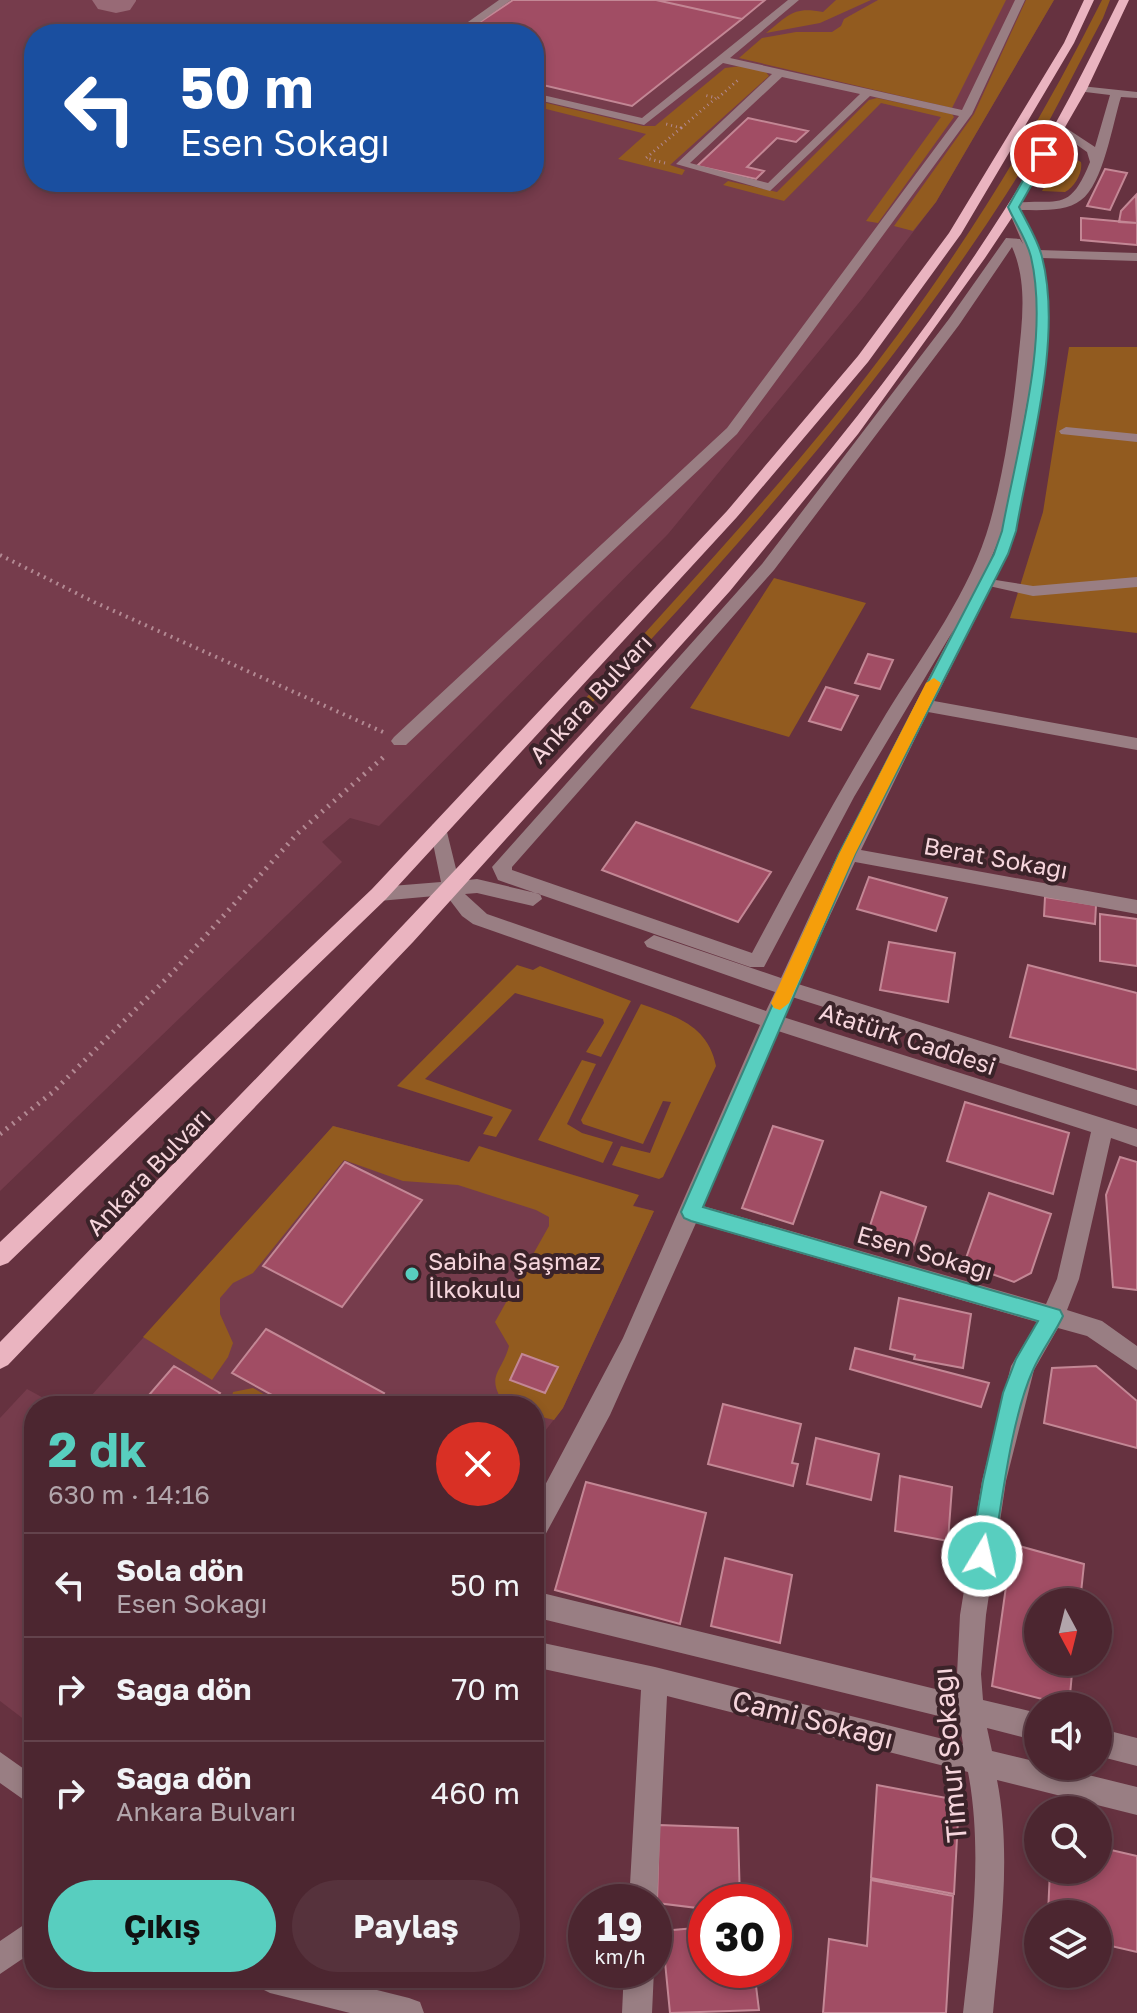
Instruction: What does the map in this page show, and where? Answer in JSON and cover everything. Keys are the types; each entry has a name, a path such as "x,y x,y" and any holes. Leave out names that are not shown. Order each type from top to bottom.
{"main road":[{"name":"Ankara Bulvarı","path":"0,1256 379,894 732,514 863,359 947,246 1069,43 1089,0"},
{"name":"Ankara Bulvarı","path":"0,1358 406,937 724,588 853,431 1013,207 1084,84 1124,0"}],"street":[{"path":"471,24 506,0"},
{"path":"544,98 644,122 794,0"},
{"path":"400,741 732,431 966,114 1020,0"},
{"path":"721,59 966,114"},
{"path":"682,164 780,73"},
{"path":"1084,84 1136,92"},
{"path":"1084,84 1116,93 1136,92"},
{"path":"682,164 770,187 868,92"},
{"path":"1136,92 1136,109"},
{"path":"544,1513 577,1455 691,1212 847,854 987,582 1009,531 1039,364 1044,303 1036,254 1013,207 1051,205 1082,195 1096,162 1116,93"},
{"path":"1059,128 1092,150 1096,162"},
{"path":"1010,241 1016,242 1028,269 1029,317 1022,390 998,522 971,587 845,797 757,962 516,880 505,875 501,867 768,567 954,322 1010,241"},
{"path":"1036,254 1137,257"},
{"path":"1066,431 1137,438"},
{"path":"987,582 1033,591 1137,582"},
{"path":"922,705 1137,744"},
{"path":"439,829 450,887"},
{"name":"Berat Sokağı","path":"847,854 1137,907"},
{"name":"Atatürk Caddesi","path":"379,894 477,886 523,896 787,988 1137,1098"},
{"name":"Atatürk Caddesi","path":"450,887 461,905 480,919 772,1021 1137,1138"},
{"name":"Timur Sokağı","path":"978,2013 988,1917 989,1809 970,1709 968,1674 973,1615 994,1481 1023,1366 1053,1316 1068,1279 1103,1128"},
{"name":"Esen Sokağı","path":"691,1212 1094,1328 1137,1359"},
{"name":"Cami Sokağı","path":"544,1606 1024,1723"},
{"name":"Cami Sokağı","path":"544,1656 979,1759 1137,1801"},
{"path":"644,1884 655,1680"},
{"path":"1112,1746 1137,1752"},
{"path":"0,1766 24,1785"},
{"path":"0,1959 24,1941"},
{"path":"310,1988 409,2013"},
{"path":"637,2013 638,1988"}],"path":[{"path":"682,164 646,158 716,98 684,90"},
{"path":"647,120 681,128"},
{"path":"0,555 57,586 333,707 400,741 297,834 173,972 53,1092 0,1134"}],"shaded area":[{"path":"0,0 1054,0 936,202 862,299 668,534 379,826 350,818 322,842 342,862 0,1191"},
{"path":"836,0 871,0 820,23 766,33 798,11 823,12"},
{"path":"878,0 1006,0 952,108 739,58 762,38 796,32 832,32 841,26 844,19"},
{"path":"1026,0 1054,0 936,202 913,231 894,226 974,114"},
{"path":"1102,0 1110,0 1103,18 1033,150 957,267 905,339 736,545 555,742 585,699 804,453 910,318 980,216 1012,163"},
{"path":"741,66 766,72 769,76 670,165 685,170 682,175 618,159 646,134 544,108 544,102 643,126 655,126 725,68"},
{"path":"877,98 952,114 954,117 878,223 866,221 941,117 881,103 784,201 723,185 728,181 777,192 869,100"},
{"path":"1063,153 1081,162 1078,179 1065,192 1042,191"},
{"path":"1069,347 1137,347 1137,633 1010,618 1043,512"},
{"path":"774,578 866,603 789,737 690,708"},
{"path":"517,965 533,970 540,966 631,1001 601,1057 586,1052 604,1023 603,1019 515,993 425,1079 512,1110 496,1137 483,1134 493,1117 397,1086"},
{"path":"641,1004 678,1018 698,1032 712,1052 716,1066 663,1177 659,1179 612,1165 621,1146 650,1153 671,1102 663,1101 643,1144 583,1124 581,1120"},
{"path":"582,1060 596,1064 567,1124 582,1133 613,1142 603,1163 538,1140"},
{"name":"Sabiha Şaşmaz İlkokulu","path":"333,1126 654,1211 563,1408 544,1432 544,1396 91,1396"},
{"path":"333,1126 469,1162 479,1146 639,1195 633,1206 654,1211 563,1408 554,1420 544,1418 544,1396 499,1396 495,1380 509,1346 495,1322 549,1226 549,1217 458,1185 403,1181 344,1160 253,1273 233,1283 220,1298 220,1314 233,1343 228,1357 212,1380 143,1337"},
{"path":"253,1388 267,1396 232,1396 233,1392"},
{"path":"27,1389 40,1396 24,1396 24,1719 0,1701 0,1418"}],"building":[{"path":"513,0 656,0 742,19 632,106 544,85 544,24 477,24"},
{"path":"656,0 765,0 742,19"},
{"path":"748,118 808,131 796,142 777,138 747,167 764,171 756,179 697,166"},
{"path":"1105,169 1127,173 1110,210 1087,206"},
{"path":"1136,195 1137,223 1119,222 1121,211"},
{"path":"1081,218 1137,223 1137,245 1081,240"},
{"path":"868,654 893,660 880,689 855,683"},
{"path":"826,687 858,696 841,730 809,721"},
{"path":"636,822 771,872 738,922 602,870"},
{"path":"869,877 947,898 936,931 857,909"},
{"path":"1045,897 1096,905 1095,924 1044,916"},
{"path":"1100,914 1137,919 1137,966 1100,961"},
{"path":"889,942 955,953 948,1002 880,990"},
{"path":"1028,965 1137,993 1137,1070 1010,1037"},
{"path":"965,1102 1069,1133 1053,1194 947,1161"},
{"path":"773,1126 823,1141 793,1224 742,1208"},
{"path":"1120,1157 1137,1162 1137,1290 1113,1287 1106,1195"},
{"path":"345,1162 422,1200 342,1307 263,1266"},
{"path":"881,1192 926,1207 912,1250 867,1235"},
{"path":"989,1193 1051,1214 1031,1273 1014,1282 964,1264"},
{"path":"899,1298 971,1314 963,1368 914,1359 915,1355 890,1349"},
{"path":"266,1329 384,1393 382,1396 274,1396 232,1373"},
{"path":"855,1348 989,1383 981,1407 850,1369"},
{"path":"522,1354 558,1367 545,1393 510,1380"},
{"path":"174,1366 220,1393 218,1396 149,1395"},
{"path":"1096,1366 1137,1401 1137,1448 1044,1423 1052,1368"},
{"path":"723,1404 801,1424 792,1463 798,1464 793,1486 708,1464"},
{"path":"816,1438 879,1454 871,1500 807,1484"},
{"path":"900,1476 952,1487 948,1541 895,1531"},
{"path":"586,1482 706,1513 680,1624 555,1590"},
{"path":"1012,1544 1084,1564 1081,1588 1024,1588 1024,1676 1072,1676 1070,1692 1024,1694 992,1686"},
{"path":"725,1558 792,1575 780,1643 711,1626"},
{"path":"877,1785 952,1799 951,1817 958,1819 954,1894 871,1878"},
{"path":"659,1825 738,1828 740,1884 688,1884 688,1907 672,1905 672,1884 657,1884"},
{"path":"1112,1850 1137,1856 1137,1952 1112,1946 1112,1900 1049,1900 1049,1884 1112,1884"},
{"path":"871,1880 953,1896 946,2013 823,2013 829,1939 867,1946"},
{"path":"688,1929 688,1988 756,1988 759,2010 670,2013 668,1988 672,1988 672,1930"}],"taxiway":[{"path":"112,0 116,1"}],"slow traffic":[{"path":"780,1003 847,854 934,683"}],"place":[{"name":"Sabiha Şaşmaz İlkokulu","path":"412,1274"}],"route":[{"path":"982,1556 994,1481 1014,1393 1023,1366 1053,1316 691,1212 847,854 1001,554 1009,531 1039,364 1044,303 1036,254 1013,207 1044,154"}]}
